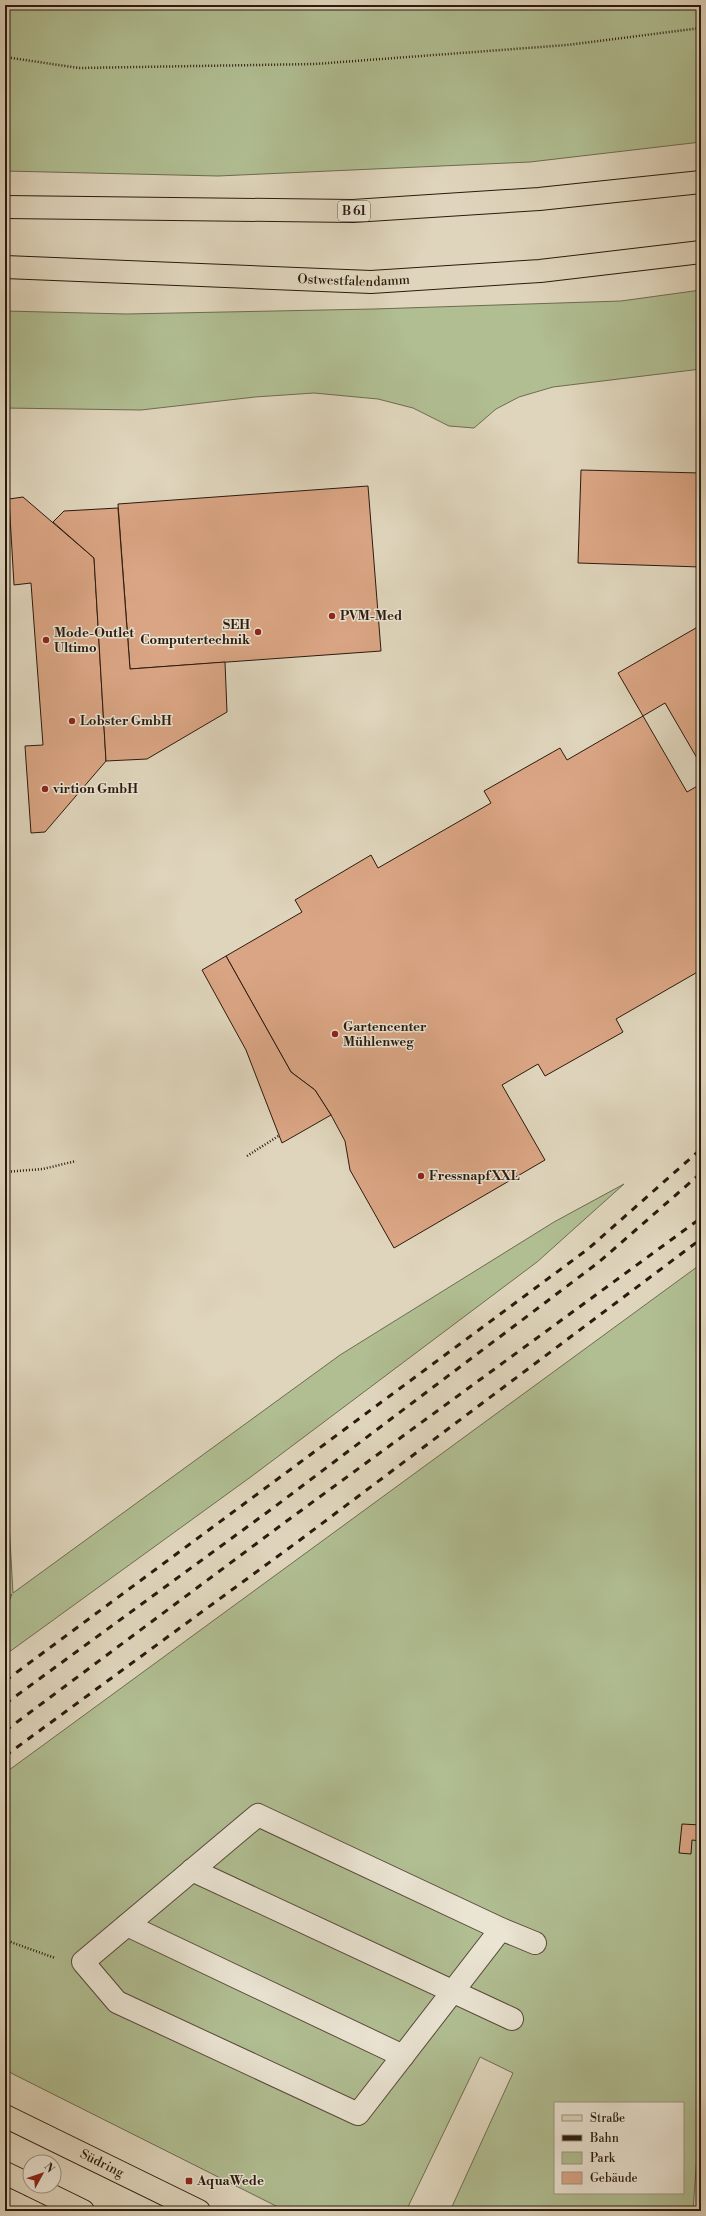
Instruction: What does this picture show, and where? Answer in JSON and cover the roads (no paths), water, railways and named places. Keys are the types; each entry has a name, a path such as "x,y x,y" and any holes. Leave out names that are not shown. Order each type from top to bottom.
{"main road":[{"name":"B 61","path":"5,207 353,211 540,199 701,182"},
{"name":"Ostwestfalendamm","path":"5,267 371,282 540,271 701,252"},
{"name":"Südring","path":"5,2116 199,2211"},
{"path":"5,2173 22,2182"},
{"path":"48,2194 83,2211"}],"lane":[{"path":"501,1930 358,2114 117,2002 83,1962 258,1815 501,1930 535,1943"},
{"path":"192,1870 512,2019"},
{"path":"127,1925 403,2056"}],"railway":[{"path":"5,1681 588,1249 701,1149"},
{"path":"5,1704 273,1508 599,1262 701,1173"},
{"path":"5,1731 284,1523 701,1218"},
{"path":"5,1756 300,1540 701,1239"}],"place":[{"name":"PVM-Med","path":"332,616"},
{"name":"SEH Computertechnik","path":"258,632"},
{"name":"Mode-Outlet Ultimo","path":"46,640"},
{"name":"Lobster GmbH","path":"72,721"},
{"name":"virtion GmbH","path":"45,789"},
{"name":"Gartencenter Mühlenweg","path":"335,1034"},
{"name":"Fressnapf XXL","path":"421,1176"},
{"name":"AquaWede","path":"189,2181"}]}
